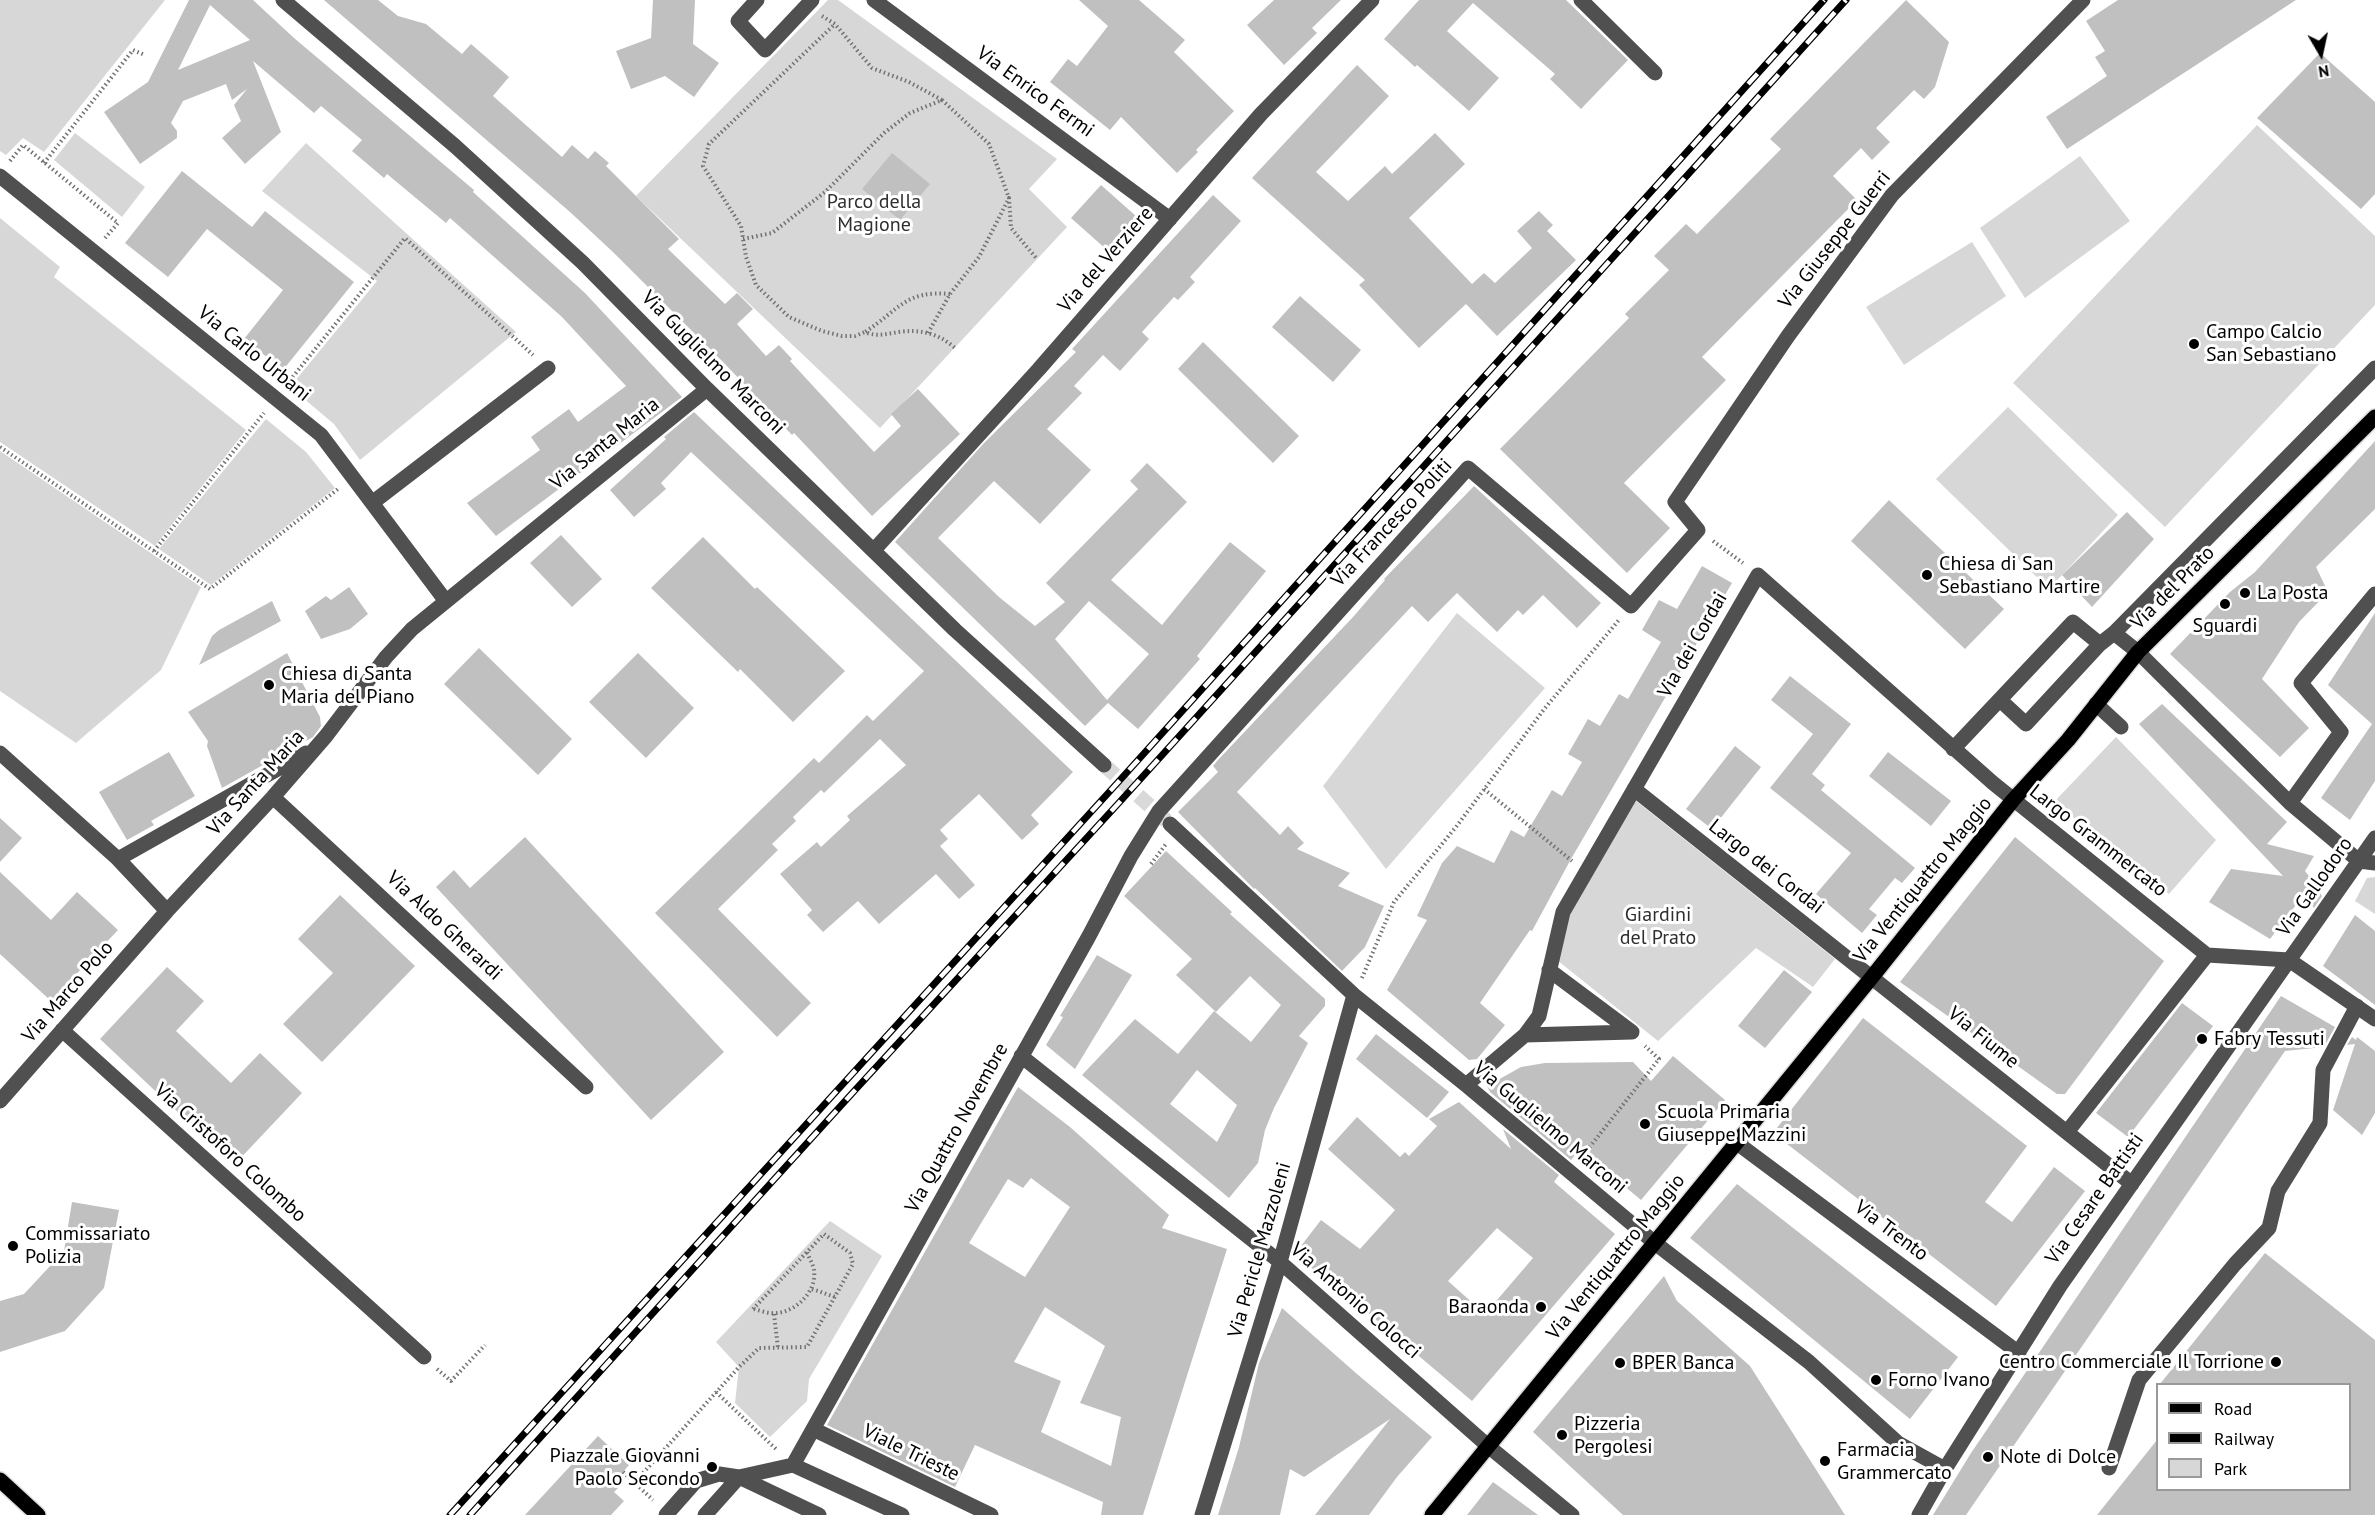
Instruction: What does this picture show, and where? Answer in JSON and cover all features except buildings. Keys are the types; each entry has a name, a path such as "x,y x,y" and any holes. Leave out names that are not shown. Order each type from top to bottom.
{"main road":[{"name":"Via del Prato","path":"2013,800 2097,704 2138,652 2375,417"},
{"name":"Via Ventiquattro Maggio","path":"1432,1515 1872,977 2013,800"},
{"path":"0,1480 38,1515"}],"street":[{"name":"Via Guglielmo Marconi","path":"282,0 456,146 584,263 707,389 956,630 1104,765"},
{"path":"756,0 738,21 765,50 809,3"},
{"name":"Via Enrico Fermi","path":"874,0 1170,219"},
{"name":"Via del Verziere","path":"874,550 1039,369 1261,114 1372,0"},
{"path":"1581,0 1655,73"},
{"name":"Via Giuseppe Guerri","path":"1698,530 1675,502 1788,336 1892,195 2083,0"},
{"name":"Via Carlo Urbani","path":"4,170 94,252 321,435 445,600"},
{"path":"372,503 548,368"},
{"path":"2000,700 2026,724 2100,644 2114,633 2375,368"},
{"name":"Via Santa Maria","path":"167,910 316,748 386,657 412,629 707,389"},
{"name":"Via Francesco Politi","path":"1159,811 1468,468 1631,606"},
{"path":"1631,606 1698,530"},
{"path":"1758,575 1953,749 2073,622 2100,644"},
{"name":"Via dei Cordai","path":"1466,1085 1525,1035 1539,1016 1563,912 1758,575"},
{"path":"2290,802 2341,732 2301,683 2375,594"},
{"path":"2114,633 2138,652 2290,802 2359,861 2375,863"},
{"path":"2097,704 2121,727"},
{"path":"118,859 316,748"},
{"name":"Largo Grammercato","path":"1953,749 2207,956"},
{"path":"0,753 118,859 167,910"},
{"name":"Largo dei Cordai","path":"1634,789 1872,977"},
{"name":"Via Aldo Gherardi","path":"273,797 586,1087"},
{"name":"Via Quattro Novembre","path":"793,1465 1131,856 1159,811"},
{"name":"Via Guglielmo Marconi","path":"1170,824 1354,995 1655,1243 1809,1362 1898,1443 1945,1469"},
{"name":"Via Gallodoro","path":"2289,960 2375,838"},
{"name":"Via Marco Polo","path":"0,1101 167,910"},
{"path":"2067,1132 2207,956 2289,960 2375,1019"},
{"name":"Via Cesare Battisti","path":"1918,1515 2060,1286 2289,960"},
{"path":"1550,970 1632,1032"},
{"name":"Via Fiume","path":"1872,977 2132,1184"},
{"name":"Via Pericle Mazzoleni","path":"1202,1515 1280,1262 1354,995"},
{"path":"2109,1468 2139,1380 2235,1264 2269,1228 2278,1191 2320,1123 2323,1070 2357,1006"},
{"name":"Via Cristoforo Colombo","path":"62,1030 424,1357"},
{"path":"1525,1035 1632,1032"},
{"name":"Via Antonio Colocci","path":"1021,1056 1280,1262 1488,1446 1572,1515"},
{"name":"Via Trento","path":"1737,1143 2019,1353"},
{"name":"Viale Trieste","path":"813,1430 991,1515"},
{"path":"705,1515 739,1477 793,1465 902,1515"},
{"path":"666,1515 696,1481 719,1474 739,1477 819,1515"}],"path":[{"path":"809,3 835,24 872,68 909,82 942,100 989,144 1009,198 1011,228 1037,259"},
{"path":"835,24 709,144 703,166 741,226 746,257 756,285 789,316 822,331 842,336 855,336 865,332 909,299 929,292 950,294"},
{"path":"44,163 133,50 145,55"},
{"path":"743,239 772,233 825,192 884,133 910,113 942,100"},
{"path":"4,170 22,145 118,223 94,252"},
{"path":"928,333 950,294 979,256 1009,198"},
{"path":"154,551 405,238 548,368"},
{"path":"865,332 885,335 916,331 928,333 942,337 955,348"},
{"path":"0,447 210,589 353,477"},
{"path":"1698,530 1758,575"},
{"path":"1354,995 1394,902 1545,708 1631,606"},
{"path":"1484,789 1586,872"},
{"path":"1569,1173 1659,1059 1632,1032"},
{"path":"634,1483 759,1348 807,1347 853,1264 850,1253 824,1234 807,1251 753,1309 774,1314 789,1311 812,1288 814,1271 807,1251"},
{"path":"812,1288 835,1297"},
{"path":"774,1314 778,1348"},
{"path":"424,1357 451,1381 485,1345"},
{"path":"716,1392 793,1465"},
{"path":"623,1472 654,1501"}],"green space":[{"path":"0,0 165,0 44,152 23,138 6,155 0,151"},
{"name":"Parco della Magione","path":"828,0 838,0 1057,159 1029,189 1067,227 880,428 636,196"},
{"name":"Campo Calcio San Sebastiano","path":"2257,125 2375,236 2375,305 2165,527 2013,383"},
{"path":"75,133 145,187 122,217 54,160"},
{"path":"306,143 516,332 360,460 334,424 290,387 377,281 262,191"},
{"path":"2080,156 2130,221 2025,298 1980,228"},
{"path":"0,218 60,267 54,277 246,430 155,546 0,442"},
{"path":"1972,242 2006,296 1904,365 1866,307"},
{"path":"2008,407 2118,515 2049,589 1936,479"},
{"path":"266,419 306,452 335,488 211,585 159,549"},
{"path":"0,451 201,587 161,670 76,743 0,691"},
{"path":"1457,613 1545,688 1386,869 1323,786"},
{"path":"2116,737 2216,840 2169,894 2054,802"},
{"name":"Giardini del Prato","path":"1636,801 1835,959 1813,987 1756,948 1658,1041 1557,960 1569,914"},
{"path":"2375,877 2375,914 2355,901 2367,878"},
{"path":"830,1221 882,1256 809,1379 807,1401 770,1437 735,1403 739,1367 716,1342"}],"tunnel":[{"path":"1104,765 1170,824"}],"railway":[{"path":"450,1515 1111,790 1824,0"},
{"path":"470,1515 1846,0"}],"place":[{"name":"Campo Calcio San Sebastiano","path":"2194,344"},
{"name":"Chiesa di San Sebastiano Martire","path":"1927,575"},
{"name":"La Posta","path":"2245,593"},
{"name":"Sguardi","path":"2225,604"},
{"name":"Chiesa di Santa Maria del Piano","path":"269,685"},
{"name":"Fabry Tessuti","path":"2202,1039"},
{"name":"Scuola Primaria Giuseppe Mazzini","path":"1645,1124"},
{"name":"Commissariato Polizia","path":"13,1246"},
{"name":"Baraonda","path":"1541,1307"},
{"name":"Centro Commerciale Il Torrione","path":"2276,1362"},
{"name":"BPER Banca","path":"1620,1363"},
{"name":"Forno Ivano","path":"1876,1380"},
{"name":"Pizzeria Pergolesi","path":"1562,1435"},
{"name":"Note di Dolce","path":"1988,1457"},
{"name":"Farmacia Grammercato","path":"1825,1461"},
{"name":"Piazzale Giovanni Paolo Secondo","path":"712,1467"}]}
